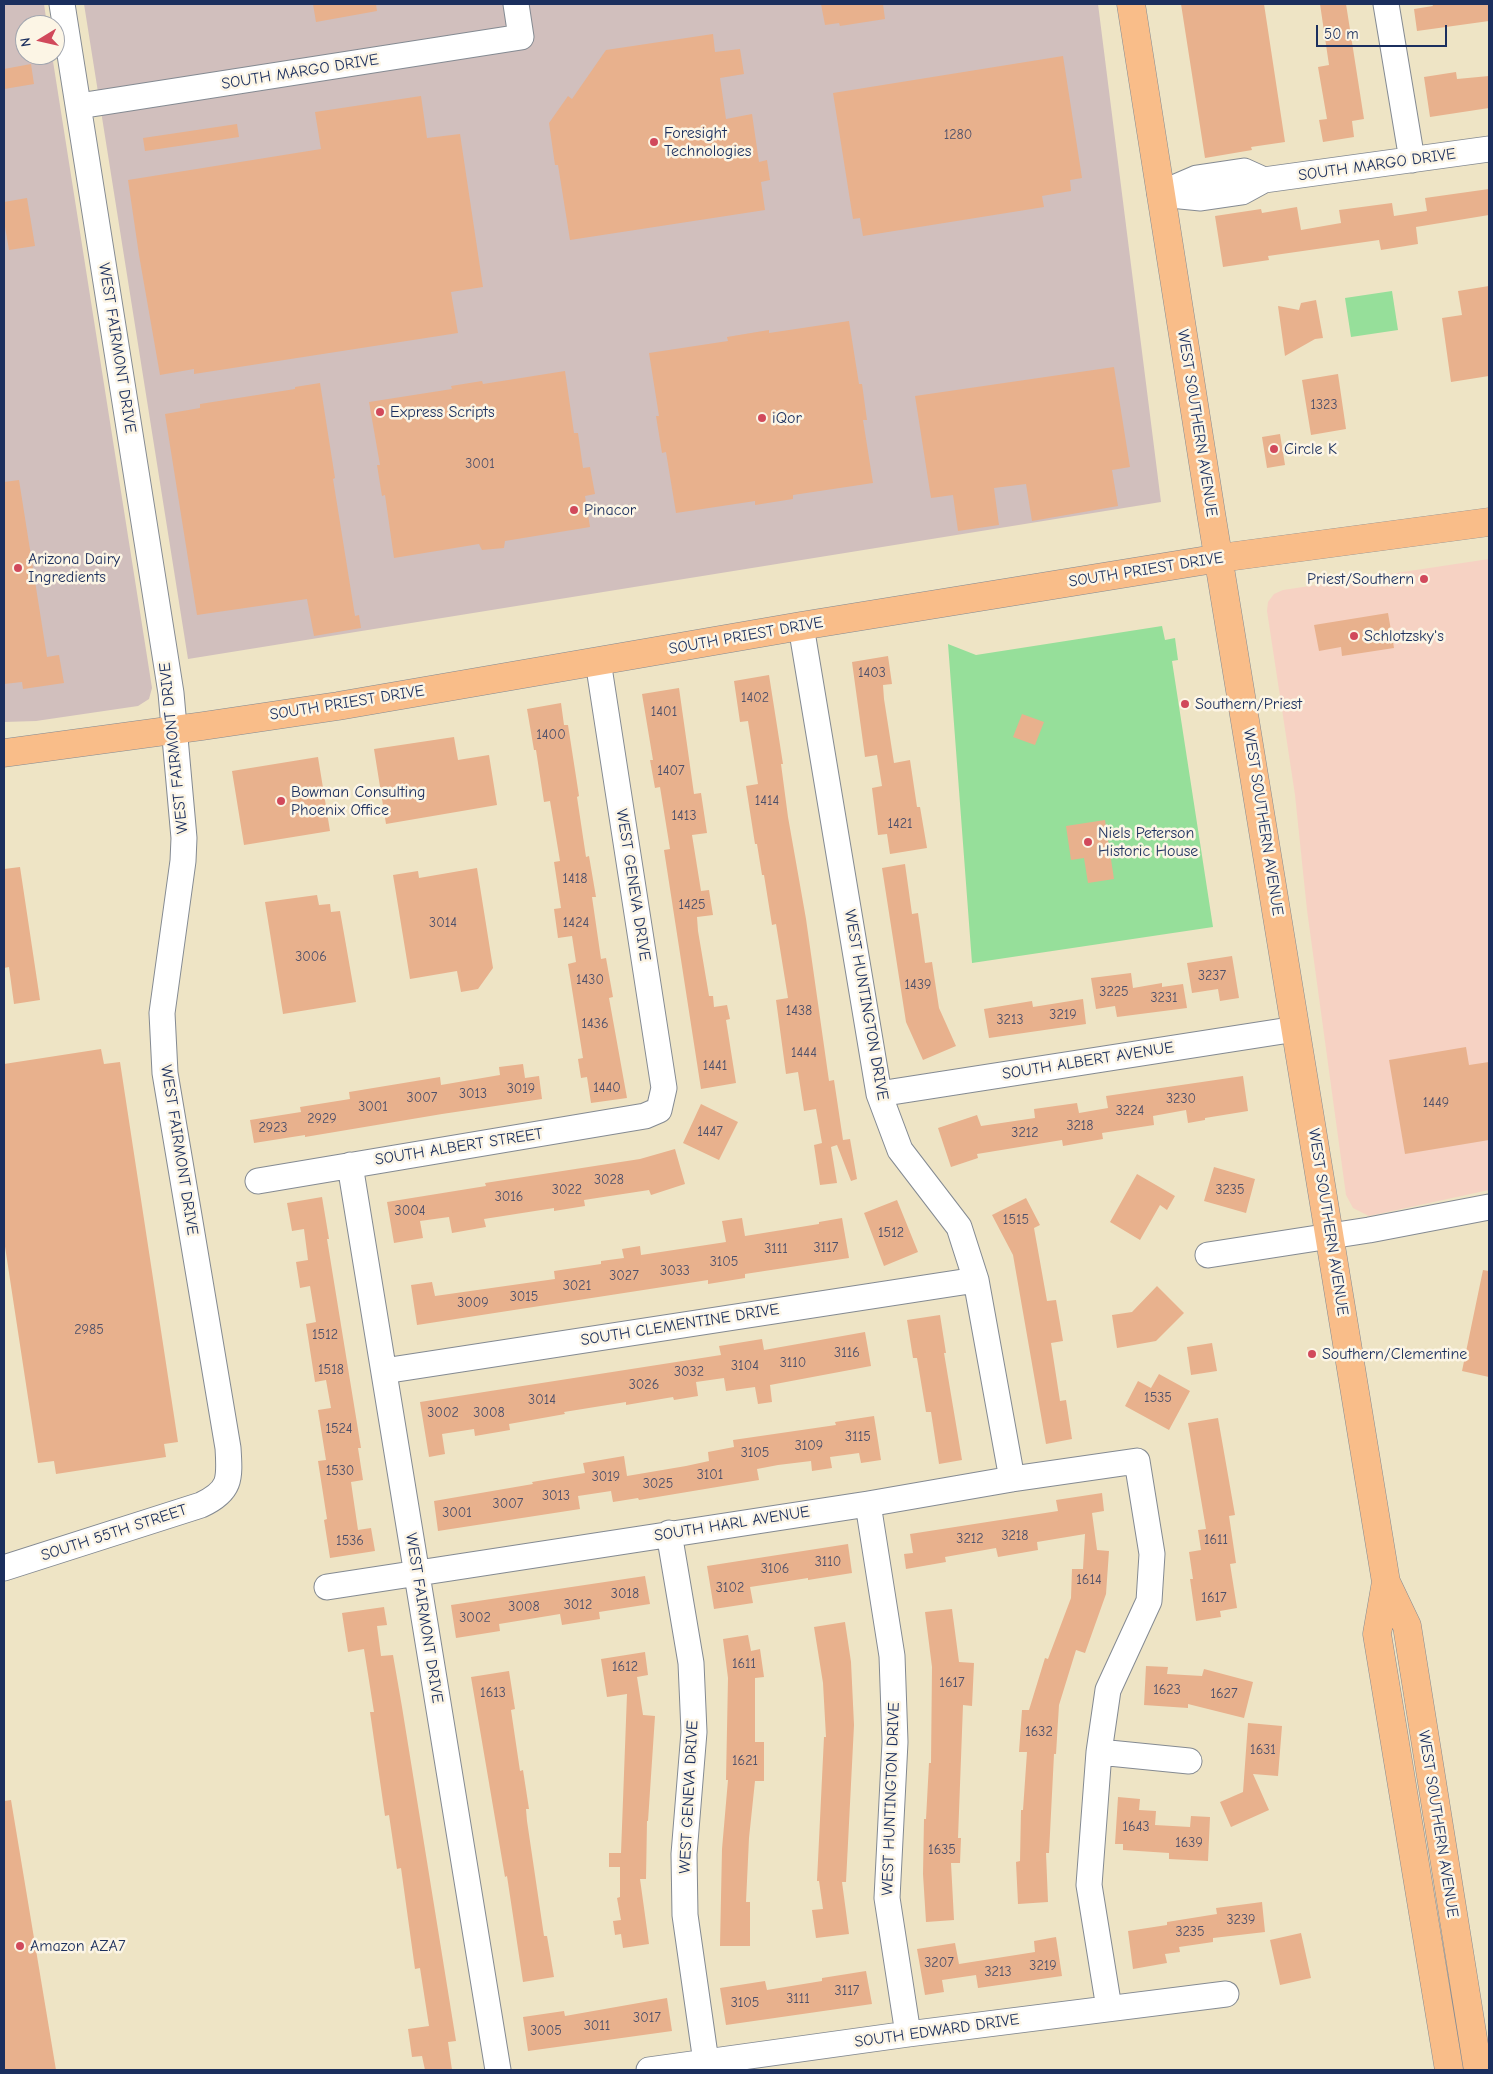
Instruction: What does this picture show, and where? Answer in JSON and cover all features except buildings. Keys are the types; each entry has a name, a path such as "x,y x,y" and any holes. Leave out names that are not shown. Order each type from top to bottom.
{"main road":[{"name":"WEST SOUTHERN AVENUE","path":"1131,4 1160,194 1386,1582 1406,1626 1478,2070"},
{"name":"SOUTH PRIEST DRIVE","path":"4,753 338,706 801,626 1220,558 1489,522"},
{"name":"WEST SOUTHERN AVENUE","path":"1386,1582 1377,1634 1449,2070"}],"street":[{"name":"WEST FAIRMONT DRIVE","path":"62,4 171,693 175,730 184,838 183,861 162,1013 164,1056 228,1448 229,1481 222,1492"},
{"name":"SOUTH MARGO DRIVE","path":"78,106 521,37 516,4"},
{"path":"1386,4 1412,160"},
{"name":"SOUTH MARGO DRIVE","path":"1160,194 1201,198 1242,192 1264,180 1489,149"},
{"name":"WEST HUNTINGTON DRIVE","path":"801,626 879,1094 900,1150 959,1227 976,1280 1012,1479"},
{"name":"WEST GENEVA DRIVE","path":"598,661 664,1088 659,1110"},
{"name":"SOUTH ALBERT AVENUE","path":"879,1094 1296,1029"},
{"name":"SOUTH ALBERT STREET","path":"258,1181 645,1116 659,1110"},
{"name":"WEST FAIRMONT DRIVE","path":"350,1165 498,2070"},
{"path":"1208,1256 1489,1207"},
{"name":"SOUTH CLEMENTINE DRIVE","path":"384,1371 976,1280"},
{"name":"SOUTH HARL AVENUE","path":"327,1587 1137,1461 1152,1554 1149,1601 1108,1690 1099,1752"},
{"name":"SOUTH 55TH STREET","path":"4,1568 201,1505 222,1492"},
{"name":"WEST HUNTINGTON DRIVE","path":"868,1504 892,1656 895,1742 887,1898 908,2034"},
{"name":"WEST GENEVA DRIVE","path":"669,1533 691,1663 694,1732 684,1854 685,1915 706,2062"},
{"path":"1109,2008 1088,1885 1099,1752 1189,1762"},
{"name":"SOUTH EDWARD DRIVE","path":"649,2070 908,2034 1226,1994"}],"shaded area":[{"path":"4,4 44,4 46,15 15,15 15,65 54,65 152,688 149,699 138,706 36,721 4,722"},
{"path":"84,4 1098,4 1161,502 188,659"},
{"path":"1489,559 1489,1190 1369,1216 1353,1208 1346,1195 1307,910 1295,795 1267,611 1268,602 1274,594 1283,590"}],"green space":[{"path":"1392,291 1398,330 1351,337 1345,298"},
{"path":"1162,626 1165,640 1175,638 1178,660 1172,661 1213,927 972,963 948,644 976,655"}],"place":[{"name":"Foresight Technologies","path":"654,142"},
{"name":"Express Scripts","path":"380,412"},
{"name":"iQor","path":"762,418"},
{"name":"Circle K","path":"1274,449"},
{"name":"Pinacor","path":"574,510"},
{"name":"Arizona Dairy Ingredients","path":"18,568"},
{"name":"Priest/Southern","path":"1424,579"},
{"name":"Schlotzsky's","path":"1354,636"},
{"name":"Southern/Priest","path":"1185,704"},
{"name":"Bowman Consulting Phoenix Office","path":"281,801"},
{"name":"Niels Peterson Historic House","path":"1088,842"},
{"name":"Southern/Clementine","path":"1312,1354"},
{"name":"Amazon AZA7","path":"20,1946"}]}
